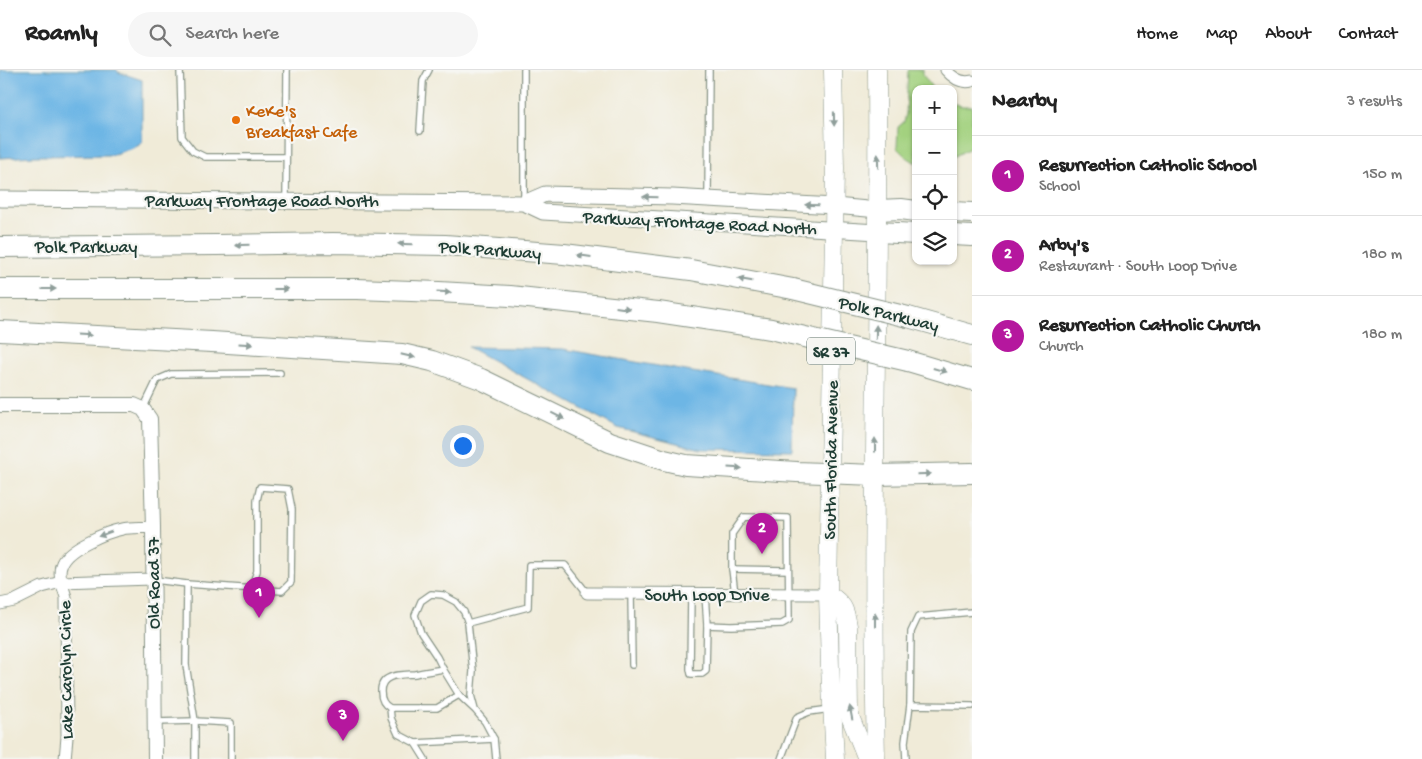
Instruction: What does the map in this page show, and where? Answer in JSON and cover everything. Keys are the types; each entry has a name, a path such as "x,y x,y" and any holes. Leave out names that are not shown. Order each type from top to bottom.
{"highway":[{"path":"878,210 912,210"},
{"path":"957,212 972,213"},
{"path":"878,232 912,234"},
{"path":"957,235 972,236"},
{"name":"Polk Parkway","path":"0,247 216,246 333,243 445,245 564,254 691,270 793,289 908,317 972,335"},
{"path":"0,289 357,289 510,296 648,311 762,328 908,361 972,380"},
{"path":"0,331 221,342 402,354 482,379 610,442 664,460 686,465 875,475 972,473"}],"main road":[{"name":"South Florida Avenue","path":"833,70 835,206 828,594 832,709 836,756"},
{"name":"SR 37","path":"876,759 874,669 878,232 877,70"},
{"name":"Parkway Frontage Road North","path":"0,199 524,203 545,194 835,206 878,210"},
{"name":"Parkway Frontage Road North","path":"524,203 543,212 878,232"},
{"path":"828,594 840,603 846,614 848,626 850,714 867,759"}],"street":[{"path":"946,70 953,78 966,83 972,81"},
{"path":"0,405 134,405 142,409"},
{"name":"Old Road 37","path":"142,409 150,419 151,427 155,759"},
{"name":"Lake Carolyn Circle","path":"65,759 67,737 66,597 61,582 60,571 62,562 76,548 101,535 123,528 153,528"},
{"name":"Lake Carolyn Circle","path":"0,604 14,601 42,587 61,582 152,579"},
{"name":"South Loop Drive","path":"587,593 828,594"}],"lane":[{"path":"180,70 182,138 193,151 205,157 286,157"},
{"path":"286,201 287,70"},
{"path":"420,131 422,81 429,70"},
{"path":"524,70 524,203"},
{"path":"708,200 709,70"},
{"path":"142,409 157,380 171,374 280,373"},
{"path":"152,579 187,584 282,591 291,582 292,509 288,489 260,487 258,500 257,571 251,588"},
{"path":"707,625 782,624 789,620 788,518 744,517 732,534 734,594"},
{"path":"468,623 528,607 529,565 565,565 587,593"},
{"path":"732,570 788,570"},
{"path":"187,584 186,665 195,721 196,759"},
{"path":"475,710 471,695 473,671 468,623 464,612 456,602 444,595 431,594 421,601 415,615 421,632 459,695 485,722 494,739 496,759"},
{"path":"631,594 632,665"},
{"path":"691,594 691,674 702,674 706,671 707,625 705,594"},
{"path":"906,759 905,742 910,705 911,632 918,617 972,612"},
{"path":"443,669 395,675 385,680 381,687 381,697 387,707 390,708 437,708 459,695"},
{"path":"910,705 972,706"},
{"path":"390,708 398,734 415,743 425,759"},
{"path":"781,759 797,717 809,712 832,709"},
{"path":"154,722 195,721 231,723 232,759"},
{"path":"415,743 494,739"}],"green space":[{"path":"908,70 923,70 923,75 930,85 912,85 912,160 897,148 898,127 904,122"},
{"path":"957,104 972,106 972,147 957,155"}],"water":[{"path":"0,70 117,70 142,80 142,142 133,148 111,155 0,158"},
{"path":"468,347 563,349 793,388 792,450 701,449 618,428"}],"place":[{"name":"KeKe's Breakfast Cafe","path":"236,120"},
{"name":"Arby's","path":"762,554"},
{"name":"Resurrection Catholic School","path":"259,618"},
{"name":"Resurrection Catholic Church","path":"343,741"}]}
